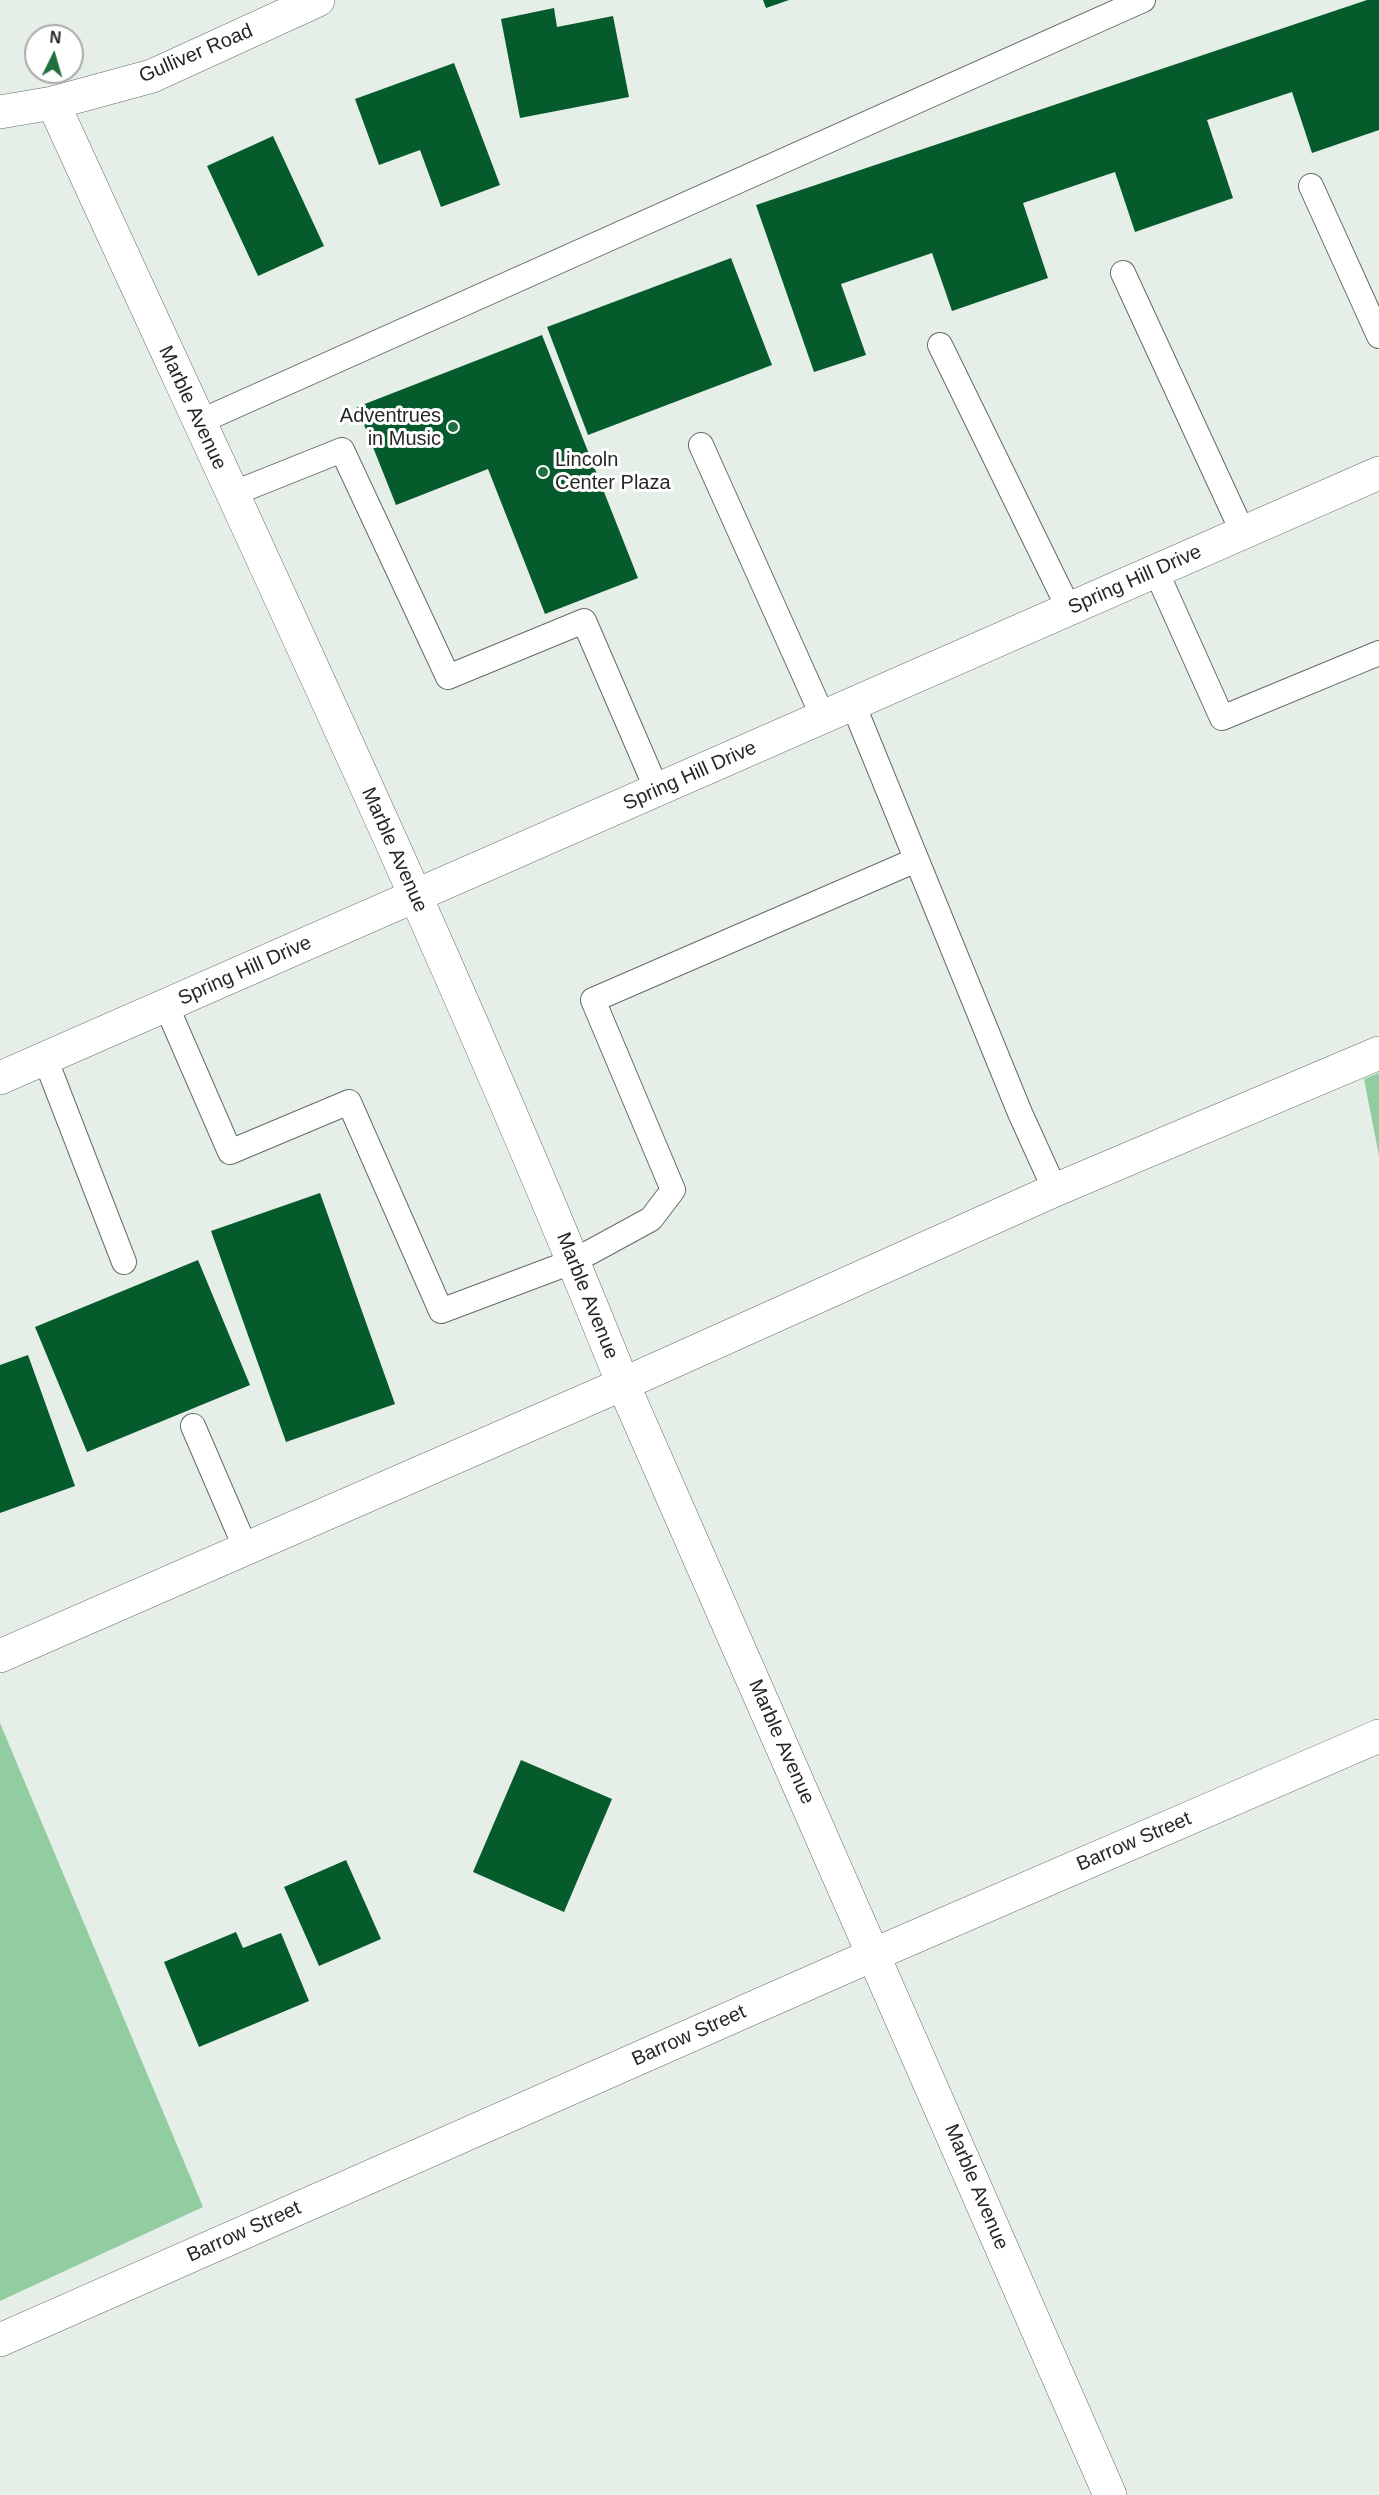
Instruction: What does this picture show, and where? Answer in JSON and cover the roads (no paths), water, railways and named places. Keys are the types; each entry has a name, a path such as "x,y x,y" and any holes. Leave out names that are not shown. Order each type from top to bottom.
{"street":[{"name":"Gulliver Road","path":"0,112 52,103 152,76 318,0"},
{"name":"Marble Avenue","path":"52,103 416,896 574,1260 623,1384 875,1954 1110,2495"},
{"name":"Spring Hill Drive","path":"0,1078 1379,472"},
{"path":"0,1656 623,1384 1055,1190 1379,1053"},
{"name":"Barrow Street","path":"0,2340 875,1954 1379,1736"}],"lane":[{"path":"198,422 1143,0"},
{"path":"1311,186 1379,336"},
{"path":"1123,273 1243,533"},
{"path":"940,345 1069,609"},
{"path":"701,445 823,717"},
{"path":"232,495 342,450 448,677 584,621 657,790"},
{"path":"1156,571 1222,718 1379,653"},
{"path":"853,704 1020,1113 1055,1190"},
{"path":"166,1005 230,1152 349,1102 441,1311 574,1260 651,1219 673,1190 593,1000 916,860"},
{"path":"45,1058 124,1262"},
{"path":"193,1426 246,1549"}],"place":[{"name":"Adventrues in Music","path":"453,427"},
{"name":"Lincoln Center Plaza","path":"543,472"}]}
